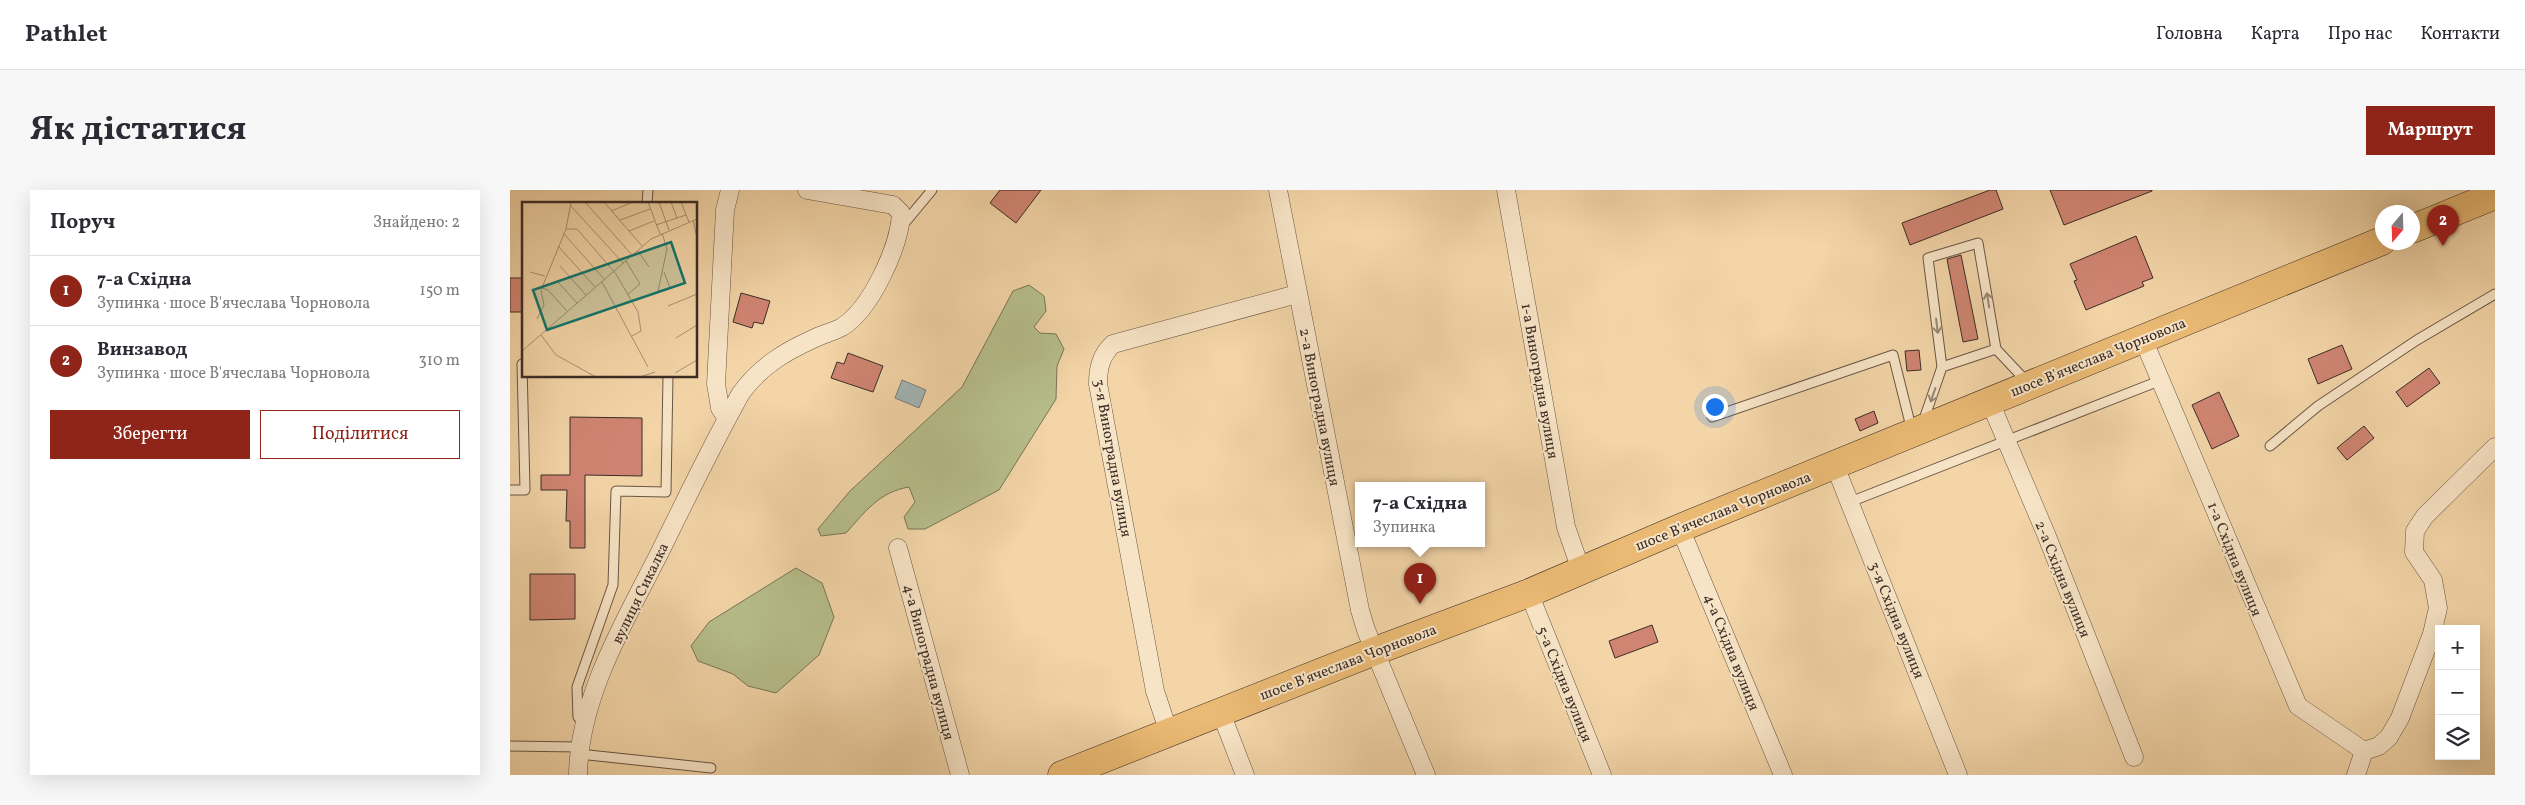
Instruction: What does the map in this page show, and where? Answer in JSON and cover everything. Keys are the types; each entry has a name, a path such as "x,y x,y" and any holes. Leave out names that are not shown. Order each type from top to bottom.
{"main road":[{"path":"2420,226 2495,196"},
{"name":"шосе В'ячеслава Чорновола","path":"1063,775 1375,651 1529,593 1680,528 2375,245"}],"street":[{"path":"727,418 720,408 716,384 725,210 730,190"},
{"path":"807,190 893,204 901,213 900,228"},
{"name":"2-а Виноградна вулиця","path":"1278,190 1360,610 1426,775"},
{"name":"1-а Виноградна вулиця","path":"1506,190 1566,527 1581,570"},
{"name":"вулиця Сикалка","path":"578,775 578,750 592,696 636,601 727,418 753,376 772,360 842,326 857,314 879,280 900,228"},
{"name":"3-я Виноградна вулиця","path":"1169,733 1154,691 1098,384 1098,371 1106,351 1113,344 1297,294"},
{"name":"1-а Східна вулиця","path":"2143,338 2298,706 2364,751"},
{"name":"2-а Східна вулиця","path":"1990,402 2005,442 2046,534 2134,757"},
{"path":"2356,775 2364,751 2379,746 2389,737 2400,718 2432,634 2438,608 2433,580 2414,552 2415,531 2425,516 2495,447"},
{"name":"3-я Східна вулиця","path":"1835,466 1958,775"},
{"name":"4-а Східна вулиця","path":"1680,528 1783,775"},
{"name":"4-а Виноградна вулиця","path":"898,548 960,775"},
{"name":"5-а Східна вулиця","path":"1529,593 1602,775"},
{"path":"1221,713 1245,775"}],"lane":[{"path":"900,228 932,190"},
{"path":"1916,432 1942,367 1928,258 1978,242 1996,348 2030,385"},
{"path":"2270,446 2318,406 2417,340 2495,294"},
{"path":"1942,367 1996,348"},
{"path":"1712,417 1893,355 1916,432"},
{"path":"510,490 525,490 522,378"},
{"path":"585,722 578,717 577,687 613,585 616,491 666,492 668,378"},
{"path":"1850,502 2160,381"},
{"path":"510,746 578,750 711,768"}],"green space":[{"path":"1029,285 1044,296 1046,311 1034,327 1040,333 1056,334 1064,349 1057,366 1056,399 999,490 925,529 908,529 904,517 915,502 909,487 889,493 881,498 846,533 821,536 818,529 850,491 962,387 1013,291"},
{"path":"796,568 822,583 834,617 819,655 776,693 748,686 733,674 698,661 691,646 709,622"}],"shaded area":[{"path":"902,380 926,390 919,408 895,398"}],"building":[{"path":"1000,190 1041,190 1016,223 990,203"},
{"path":"1990,190 1996,190 2003,209 1910,245 1902,223"},
{"path":"2050,190 2152,190 2152,191 2064,225"},
{"path":"2136,236 2153,278 2142,282 2144,286 2086,310 2074,281 2077,280 2070,264"},
{"path":"1961,255 1978,339 1963,342 1947,259"},
{"path":"510,278 522,278 522,312 510,312"},
{"path":"741,293 770,301 763,324 754,322 752,328 733,322"},
{"path":"2342,345 2352,369 2318,384 2308,359"},
{"path":"1919,350 1921,370 1907,371 1905,351"},
{"path":"848,353 883,366 873,392 831,378 837,362 844,364"},
{"path":"2429,368 2440,383 2407,407 2396,392"},
{"path":"2219,392 2239,436 2212,449 2192,405"},
{"path":"1874,411 1878,423 1860,431 1855,419"},
{"path":"570,417 642,418 642,476 585,475 585,548 570,548 570,521 566,521 567,490 541,490 541,475 570,475"},
{"path":"2364,426 2374,438 2347,460 2337,448"},
{"path":"530,574 575,574 575,619 530,620"},
{"path":"1652,625 1658,642 1615,658 1609,641"}],"place":[{"name":"Винзавод","path":"2443,246"},
{"name":"7-а Східна","path":"1420,604"}]}
